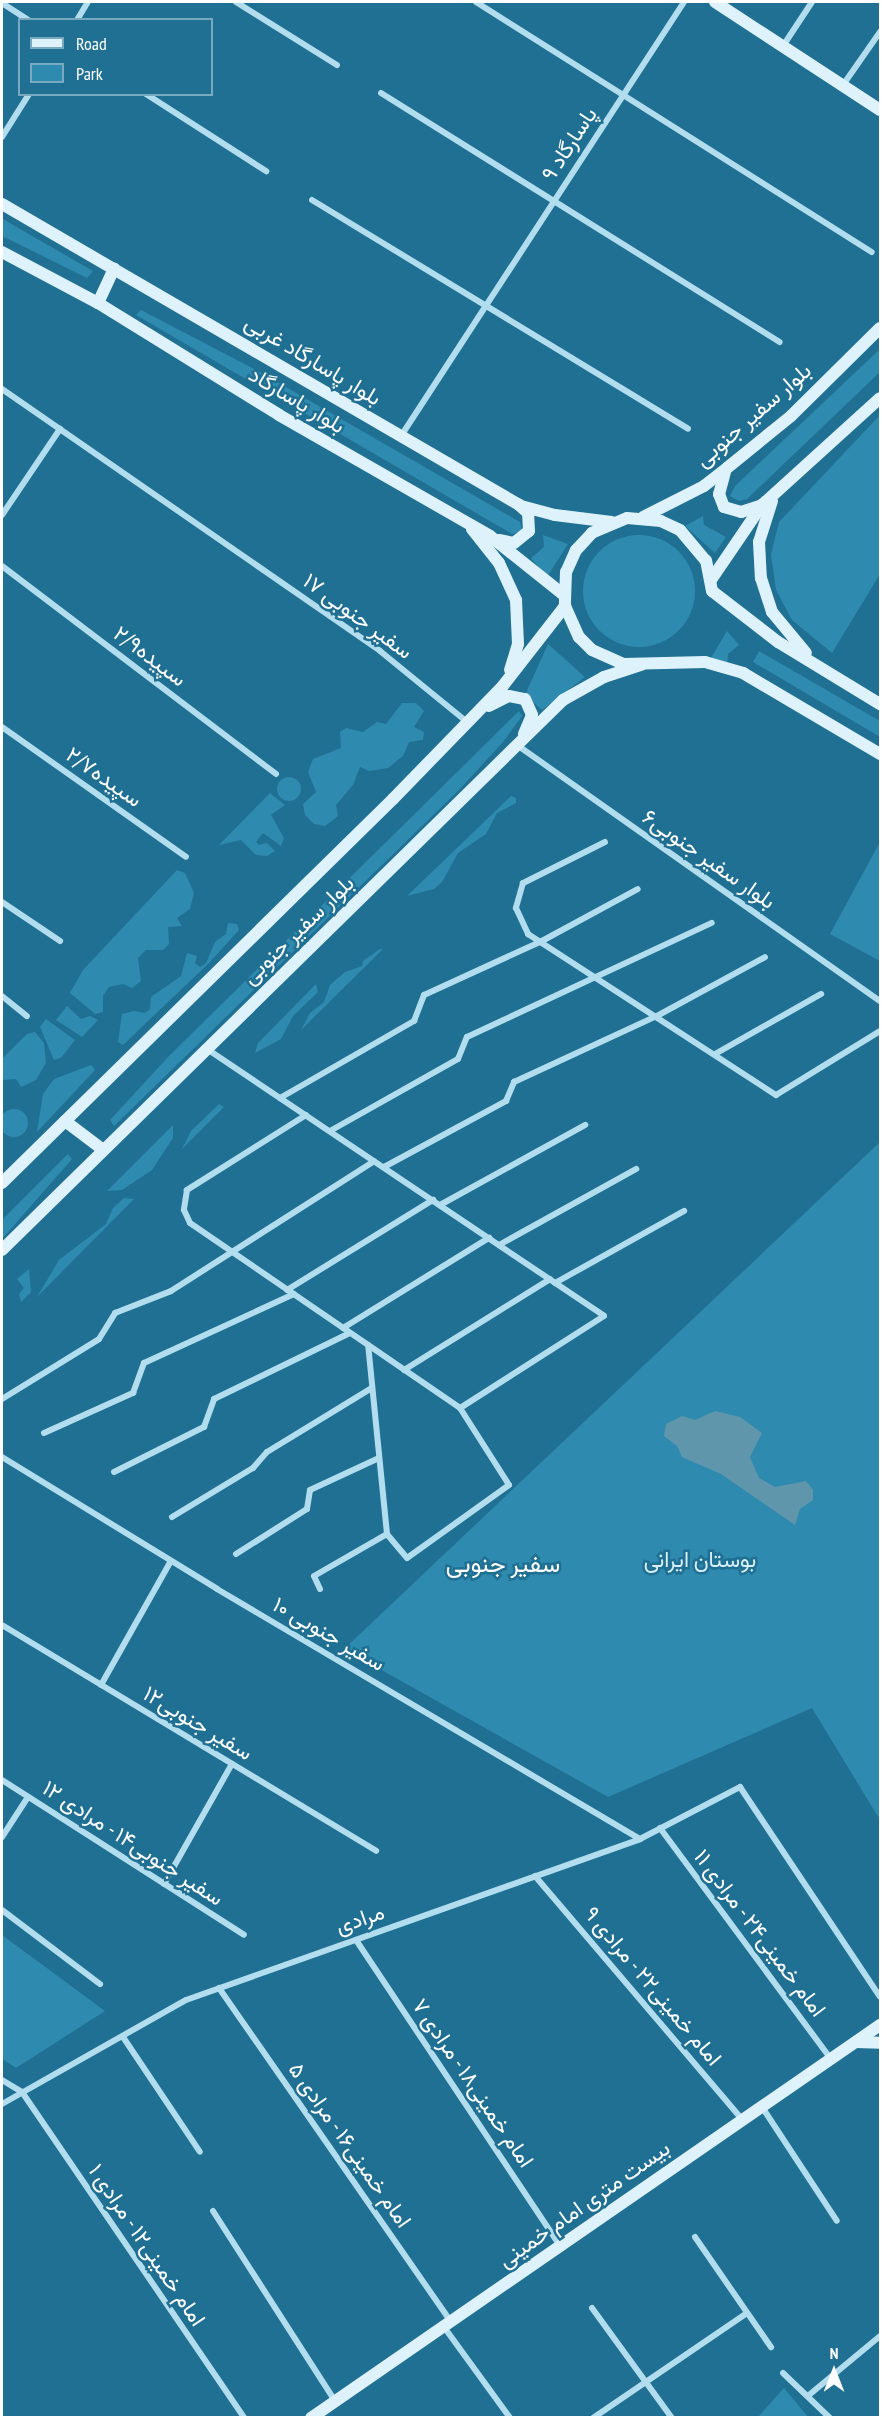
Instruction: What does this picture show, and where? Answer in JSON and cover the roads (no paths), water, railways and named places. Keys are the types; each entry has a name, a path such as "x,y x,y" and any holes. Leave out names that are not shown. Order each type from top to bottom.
{"main road":[{"path":"715,2 880,110"},
{"name":"بلوار پاسارگاد غربی","path":"2,204 518,504 555,515 613,522"},
{"name":"بلوار پاسارگاد","path":"2,252 98,303 279,415 490,536 564,600"},
{"path":"98,303 114,268"},
{"name":"بلوار سفیر جنوبی","path":"641,518 704,486 728,468 791,416 880,328"},
{"path":"712,586 762,505 880,398"},
{"path":"728,468 719,485 724,507 741,512 762,505"},
{"path":"778,489 769,506 759,542 761,578 772,612 822,670"},
{"path":"490,536 503,543 522,539 529,531 530,521 518,504"},
{"path":"880,704 822,670 712,586 706,561 687,537 661,521 641,518 613,522 592,533 576,550 566,572 564,600 575,630 592,650 624,664 705,662 743,673 880,754"},
{"path":"467,522 499,563 516,600 518,644 506,680"},
{"name":"بلوار سفیر جنوبی","path":"2,1183 467,722 506,680 564,600"},
{"name":"بلوار سفیر جنوبی","path":"2,1250 102,1149 563,700 584,687 642,665"},
{"path":"467,722 501,698 518,696 525,699 531,707 531,722 517,745"},
{"path":"65,1120 102,1149"},
{"name":"بیست متری امام خمینی","path":"311,2418 880,2025"},
{"path":"856,2042 880,2043"}],"street":[{"path":"78,18 88,2"},
{"path":"236,2 337,65"},
{"path":"476,2 872,252"},
{"name":"پاسارگاد ۹","path":"401,436 684,2"},
{"path":"783,46 813,2"},
{"path":"2,3 25,18"},
{"path":"843,85 880,32"},
{"path":"381,93 780,342"},
{"path":"2,137 28,96"},
{"path":"149,96 266,171"},
{"path":"312,200 688,429"},
{"name":"سفیر جنوبی ۱۷","path":"2,388 380,651 467,722"},
{"path":"2,515 60,429"},
{"name":"سپیده۲/۹","path":"2,566 276,774"},
{"name":"سپیده۲/۷","path":"2,727 186,857"},
{"name":"بلوار سفیر جنوبی۶","path":"517,745 880,1001"},
{"path":"605,842 522,883 516,908 528,934 776,1095 880,1031"},
{"path":"280,1098 414,1021 424,995 540,942 638,889"},
{"path":"2,902 60,941"},
{"path":"330,1131 458,1059 467,1037 712,923"},
{"path":"384,1167 506,1101 514,1082 657,1016 765,957"},
{"path":"715,1054 821,994"},
{"path":"2,996 27,1016"},
{"path":"207,1048 604,1316 460,1408"},
{"path":"306,1115 187,1190 184,1210 190,1223 460,1408 509,1485 407,1558 387,1534 368,1345"},
{"path":"440,1205 585,1125"},
{"path":"2,1399 99,1339 116,1313 171,1291 230,1250 374,1161"},
{"path":"499,1245 636,1169"},
{"path":"287,1290 433,1200"},
{"path":"404,1370 553,1281 684,1211"},
{"path":"343,1328 489,1238"},
{"path":"44,1433 133,1393 144,1364 294,1294"},
{"path":"114,1472 204,1426 214,1399 350,1333"},
{"path":"172,1517 253,1468 267,1452 372,1388"},
{"name":"سفیر جنوبی ۱۰","path":"2,1457 171,1562 640,1839"},
{"path":"236,1554 307,1509 310,1490 379,1458"},
{"path":"320,1589 314,1576 387,1534"},
{"path":"101,1685 171,1562"},
{"name":"سفیر جنوبی۱۲","path":"2,1625 376,1851"},
{"path":"165,1884 232,1764"},
{"name":"سفیر جنوبی۱۴ - مرادی ۱۲","path":"2,1780 244,1935"},
{"name":"مرادی","path":"2,2104 186,2000 640,1839 740,1787 880,1997"},
{"path":"2,1837 28,1797"},
{"name":"امام خمینی۲۴ - مرادی ۱۱","path":"660,1828 831,2059"},
{"name":"امام خمینی۲۲ - مرادی ۹","path":"535,1876 743,2120"},
{"path":"2,1910 100,1984"},
{"name":"امام خمینی۱۸ - مرادی ۷","path":"356,1940 560,2247"},
{"name":"امام خمینی۱۶ - مرادی ۵","path":"219,1988 510,2418"},
{"path":"123,2037 200,2152"},
{"path":"2,2080 22,2092"},
{"name":"امام خمینی۱۲ - مرادی ۱","path":"22,2092 244,2418"},
{"path":"762,2107 837,2221"},
{"path":"213,2211 335,2402"},
{"path":"695,2237 771,2347"},
{"path":"592,2308 672,2418"},
{"path":"593,2418 747,2313"},
{"path":"809,2395 880,2336"},
{"path":"783,2373 809,2395 830,2418"}],"district":[{"name":"سفیر جنوبی","path":"503,1564"}],"park label":[{"name":"بوستان ایرانی","path":"700,1560"}]}
